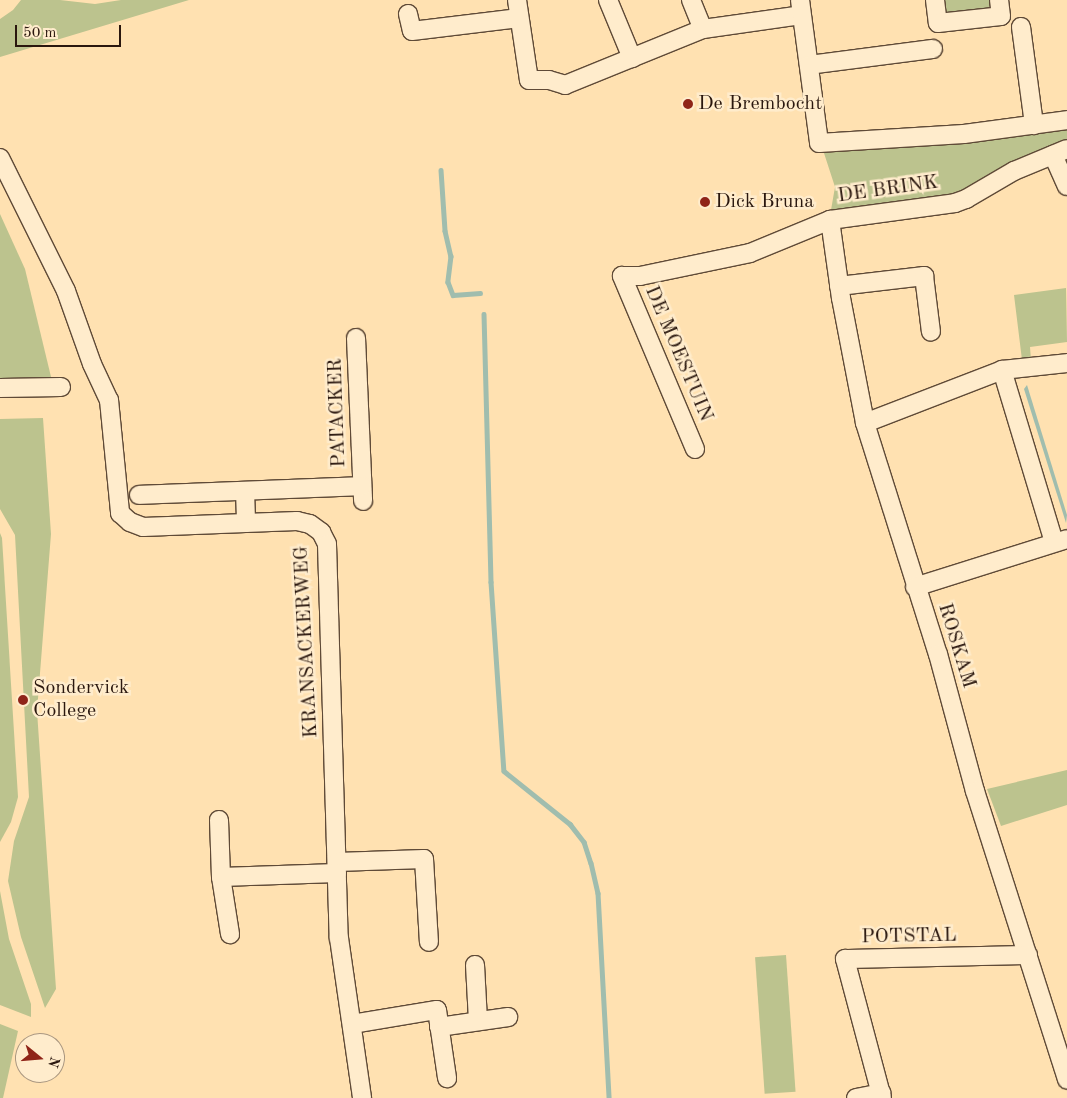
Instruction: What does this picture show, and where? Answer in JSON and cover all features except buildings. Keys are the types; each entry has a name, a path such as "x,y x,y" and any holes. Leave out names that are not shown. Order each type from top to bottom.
{"street":[{"path":"517,0 529,80 550,80 565,85 703,29 800,7 819,142 964,134 1067,120"},
{"path":"608,0 632,58"},
{"path":"691,0 703,29"},
{"path":"935,0 938,23 1001,16 998,0"},
{"path":"408,14 412,31 519,18"},
{"path":"1021,27 1034,125"},
{"path":"809,65 933,49"},
{"path":"1060,152 1067,186"},
{"name":"DE BRINK","path":"622,276 640,276 750,253 830,220 955,203 966,199 1014,171 1060,152"},
{"name":"KRANSACKERWEG","path":"0,158 66,291 92,364 109,400 120,513 130,522 143,528 297,521 310,524 321,532 328,544 339,938 362,1098"},
{"name":"ROSKAM","path":"830,220 839,286 865,423 886,483 915,587 938,654 975,791 1028,955 1061,1038 1067,1080"},
{"name":"DE MOESTUIN","path":"622,276 695,449"},
{"path":"839,286 924,276 931,332"},
{"name":"PATACKER","path":"139,495 245,491 362,494 356,338"},
{"path":"865,423 1002,370 1067,363"},
{"path":"915,587 1061,540 1002,370"},
{"path":"0,388 61,387"},
{"path":"245,491 246,523"},
{"path":"219,820 221,877 230,934"},
{"path":"221,877 424,859 429,942"},
{"name":"POTSTAL","path":"882,1096 845,959 1028,955"},
{"path":"475,965 478,1021"},
{"path":"352,1024 436,1010 447,1078"},
{"path":"439,1027 508,1017"},
{"path":"856,1098 882,1096"}],"green space":[{"path":"21,0 60,0 95,4 121,0 189,0 0,57 0,19 13,10"},
{"path":"938,0 996,0 997,13 941,19"},
{"path":"1067,126 1067,143 961,194 831,210 835,187 823,150"},
{"path":"0,214 25,269 52,381 0,384"},
{"path":"1066,288 1067,342 1030,347 1031,360 1022,360 1014,295"},
{"path":"43,418 51,534 37,711 56,989 45,1008 21,937 8,881 14,841 29,797 15,535 0,509 0,419"},
{"path":"0,533 2,538 18,797 11,822 0,842"},
{"path":"1067,770 1067,805 1001,826 987,789"},
{"path":"0,891 9,939 31,1004 31,1017 0,1005"},
{"path":"786,955 796,1092 765,1094 755,957"},
{"path":"0,1024 18,1031 15,1033 15,1044 3,1098 0,1098"}],"shaded area":[{"path":"1027,385 1067,515 1066,523 1024,389"}],"waterway":[{"path":"441,170 445,231 451,256 448,282 453,295 480,293"},
{"path":"484,314 491,582 504,771 570,824 584,842 591,863 598,893 609,1098"}],"place":[{"name":"De Brembocht","path":"688,104"},
{"name":"Dick Bruna","path":"705,202"},
{"name":"Sondervick College","path":"23,700"}]}
